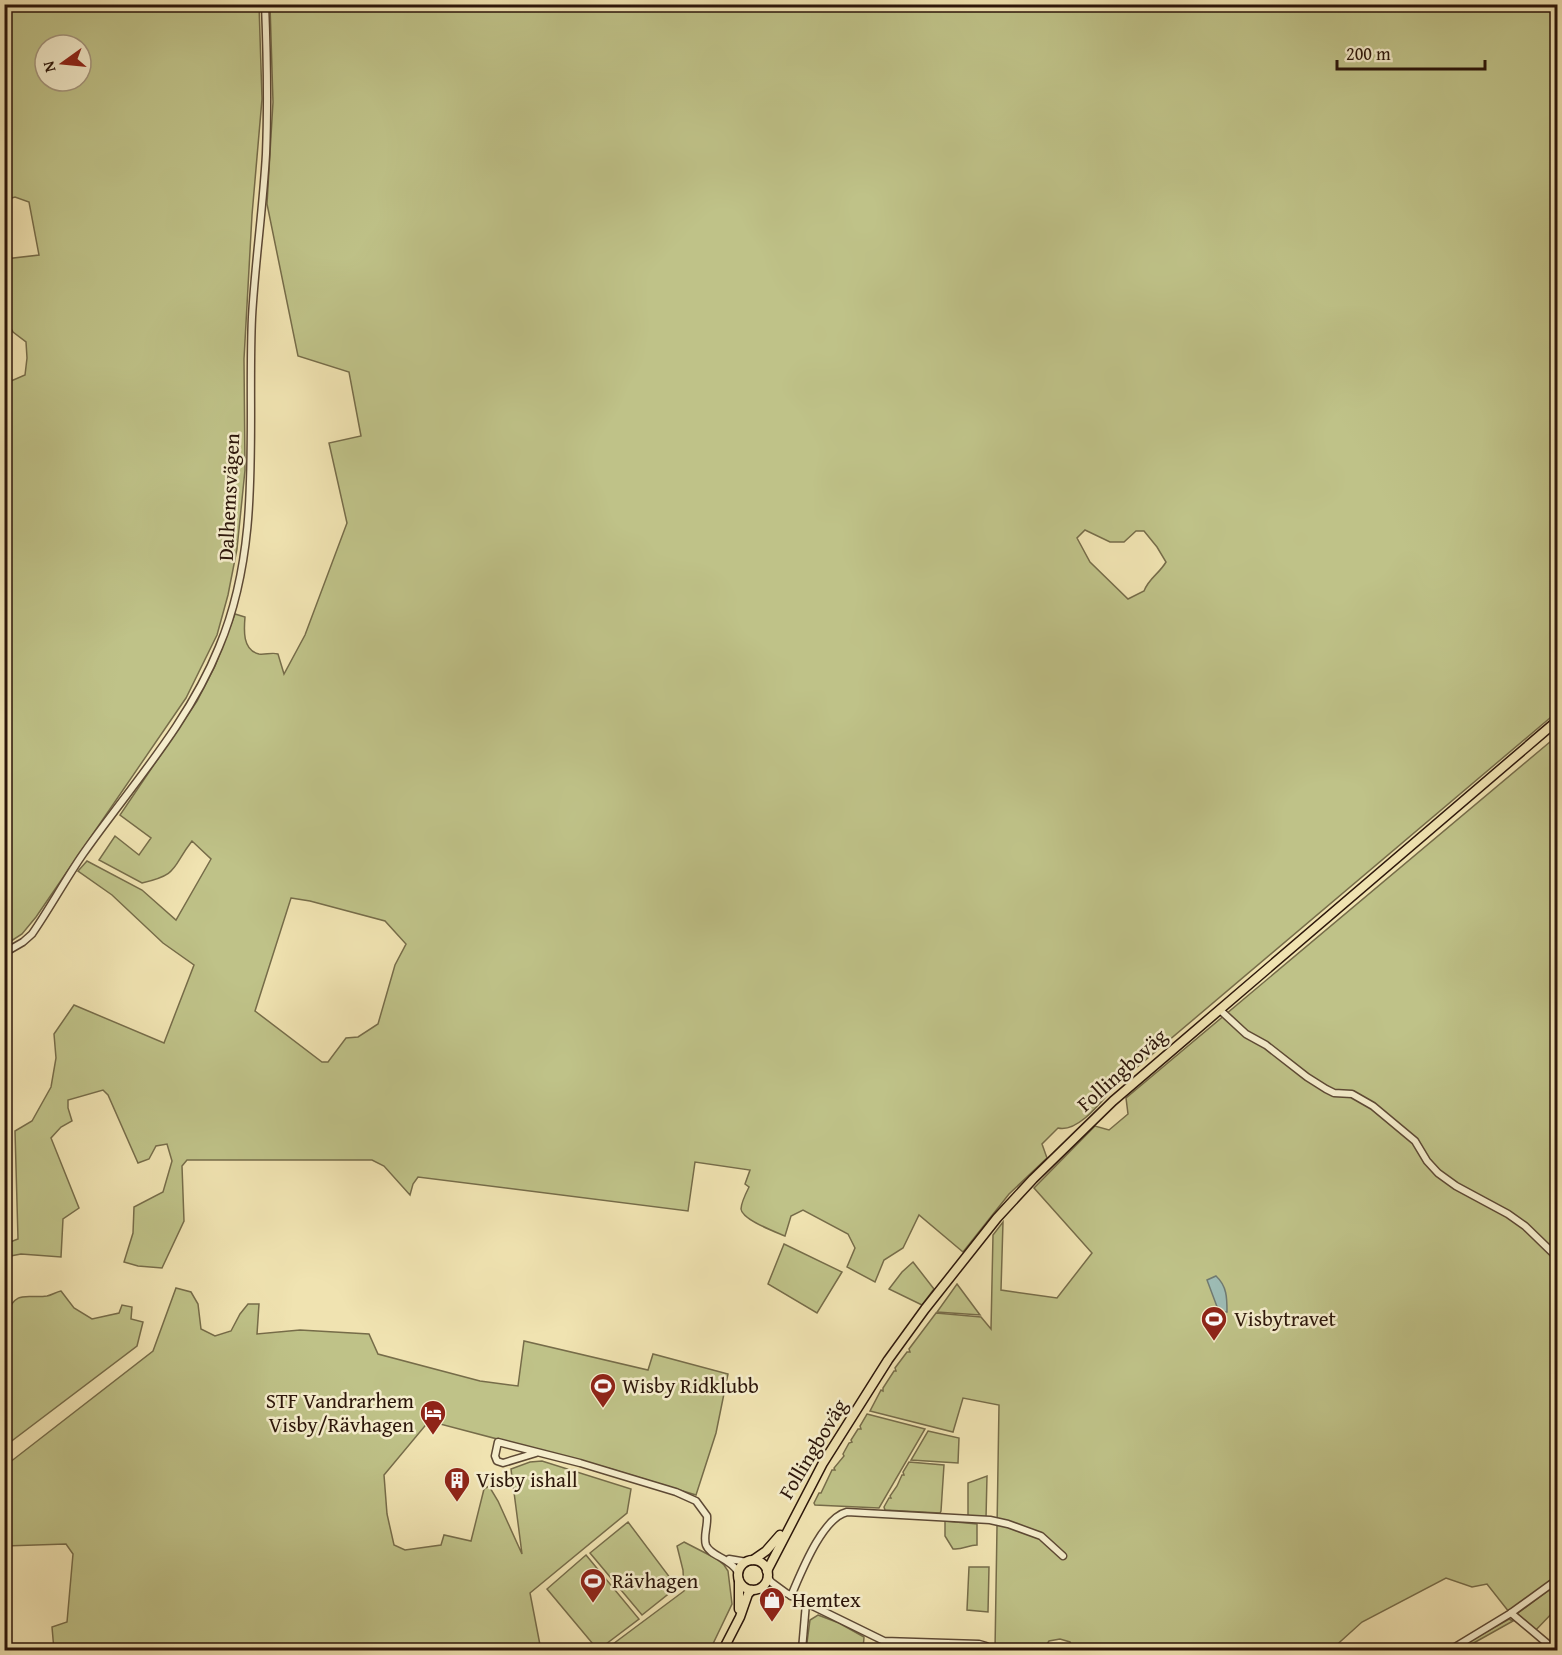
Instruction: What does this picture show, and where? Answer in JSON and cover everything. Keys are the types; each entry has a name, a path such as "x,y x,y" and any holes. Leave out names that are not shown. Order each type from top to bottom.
{"main road":[{"name":"Follingboväg","path":"767,1573 823,1463 888,1360 997,1218 1033,1179 1113,1101 1557,720"},
{"name":"Follingboväg","path":"750,1561 766,1551 792,1520"},
{"path":"723,1650 735,1627 747,1597 754,1589 764,1585 767,1573 763,1564 750,1561 742,1565 735,1627"},
{"path":"739,1576 745,1588 754,1589"}],"street":[{"name":"Dalhemsvägen","path":"4,953 32,934 82,855 184,713 219,647 231,614 243,565 249,516 252,316 266,154 268,99 265,4"},
{"path":"1220,1010 1246,1034 1266,1045 1316,1083 1334,1093 1352,1094 1373,1106 1415,1141 1427,1161 1438,1173 1525,1226 1557,1258"},
{"path":"536,1453 503,1463 497,1461 495,1456 498,1442 633,1478 696,1501 707,1516 705,1540 707,1548 732,1563 739,1576"},
{"path":"789,1594 824,1530 835,1517 847,1512 990,1520 1041,1536 1063,1556"},
{"path":"726,1559 750,1561"},
{"path":"767,1573 771,1582 789,1594 884,1641 979,1644 990,1650"},
{"path":"1455,1649 1511,1613 1557,1579"},
{"path":"754,1589 789,1594"},
{"path":"802,1650 806,1603"},
{"path":"1511,1613 1555,1650"}],"green space":[{"path":"5,4 259,5 262,99 252,215 244,359 245,470 237,549 228,595 217,635 186,698 36,917 22,934 5,945 4,384 25,375 27,358 26,342 13,332 5,319 5,259 39,255 29,202 15,197 5,200"},
{"path":"270,5 1557,5 1557,712 1116,1085 1090,1114 1074,1125 1058,1128 1042,1144 1047,1158 1009,1194 963,1252 919,1215 903,1248 884,1260 875,1282 847,1267 855,1248 848,1234 803,1210 791,1216 785,1236 760,1225 747,1217 741,1209 749,1187 745,1184 750,1170 695,1162 688,1211 418,1177 410,1195 384,1166 372,1160 187,1160 182,1166 184,1221 162,1268 138,1266 124,1262 133,1233 134,1207 163,1192 172,1161 167,1144 156,1146 149,1159 138,1163 108,1095 103,1090 68,1100 72,1121 61,1127 51,1138 79,1208 63,1219 61,1257 21,1254 5,1257 5,1244 18,1239 15,1131 32,1121 51,1087 56,1058 54,1034 74,1005 164,1043 194,965 163,943 112,895 78,871 87,861 142,890 176,920 211,859 192,841 169,873 142,883 99,860 115,836 139,855 151,838 120,815 197,701 215,666 235,614 245,617 245,638 249,648 259,654 278,654 284,674 305,635 347,523 329,443 361,436 349,372 298,356 267,204 273,102","holes":["1085,530 1110,542 1124,542 1136,531 1144,531 1166,562 1144,591 1128,599 1090,562 1077,538","291,898 385,921 406,944 395,965 378,1024 358,1037 346,1038 328,1062 322,1062 255,1011"]},
{"path":"1557,736 1558,1576 1509,1612 1487,1584 1472,1587 1446,1578 1362,1622 1331,1650 1074,1650 1070,1642 1060,1639 1049,1641 1045,1647 1034,1648 1035,1650 995,1650 999,1405 963,1398 953,1432 870,1411 881,1390 883,1391 896,1371 895,1368 907,1352 910,1352 909,1349 936,1313 981,1317 991,1329 993,1235 1003,1222 1001,1290 1057,1298 1092,1253 1034,1188 1095,1126 1109,1130 1128,1114 1126,1098"},
{"path":"784,1244 842,1272 817,1313 768,1284"},
{"path":"913,1262 934,1289 922,1305 889,1289"},
{"path":"957,1284 980,1315 937,1312"},
{"path":"176,1288 191,1292 198,1304 201,1329 215,1336 231,1331 248,1304 259,1304 257,1334 300,1330 369,1334 378,1354 480,1381 518,1386 524,1341 648,1370 653,1354 728,1374 716,1433 696,1495 611,1469 429,1421 384,1475 387,1514 394,1545 405,1550 441,1545 444,1535 471,1541 484,1489 489,1486 522,1554 511,1469 530,1462 542,1461 631,1489 627,1513 530,1593 541,1650 54,1650 52,1627 67,1622 73,1554 66,1544 5,1546 5,1466 153,1351"},
{"path":"61,1291 74,1308 92,1319 119,1313 122,1305 132,1307 131,1319 143,1322 137,1346 5,1446 5,1314 19,1298 47,1296"},
{"path":"867,1414 925,1429 879,1508 815,1505 832,1470 835,1470 834,1468 844,1456 843,1454 858,1429 861,1429 860,1426"},
{"path":"928,1431 959,1438 958,1463 911,1460"},
{"path":"909,1462 944,1465 940,1513 885,1510 884,1507 904,1475 903,1472"},
{"path":"987,1476 986,1518 968,1517 968,1483"},
{"path":"945,1521 977,1524 977,1545 953,1549 945,1536"},
{"path":"628,1522 677,1587 642,1615 590,1553"},
{"path":"684,1542 717,1559 728,1571 732,1604 710,1650 605,1650 684,1591 683,1570 677,1546"},
{"name":"Rävhagen","path":"586,1555 639,1619 598,1650 547,1589"},
{"path":"969,1567 989,1567 988,1612 967,1610"},
{"path":"1557,1584 1557,1608 1534,1632 1518,1617 1518,1613"},
{"path":"818,1615 839,1623 864,1637 863,1650 806,1650 810,1620"},
{"path":"1509,1619 1513,1621 1463,1649 1465,1644"}],"water":[{"path":"1216,1276 1224,1288 1227,1312 1219,1312 1207,1280"},
{"path":"1178,1644 1175,1650 1121,1650 1139,1646"}],"place":[{"name":"Visbytravet","path":"1214,1342"},
{"name":"Wisby Ridklubb","path":"603,1409"},
{"name":"STF Vandrarhem Visby/Rävhagen","path":"433,1436"},
{"name":"Visby ishall","path":"457,1503"},
{"name":"Rävhagen","path":"593,1604"},
{"name":"Hemtex","path":"772,1623"}]}
